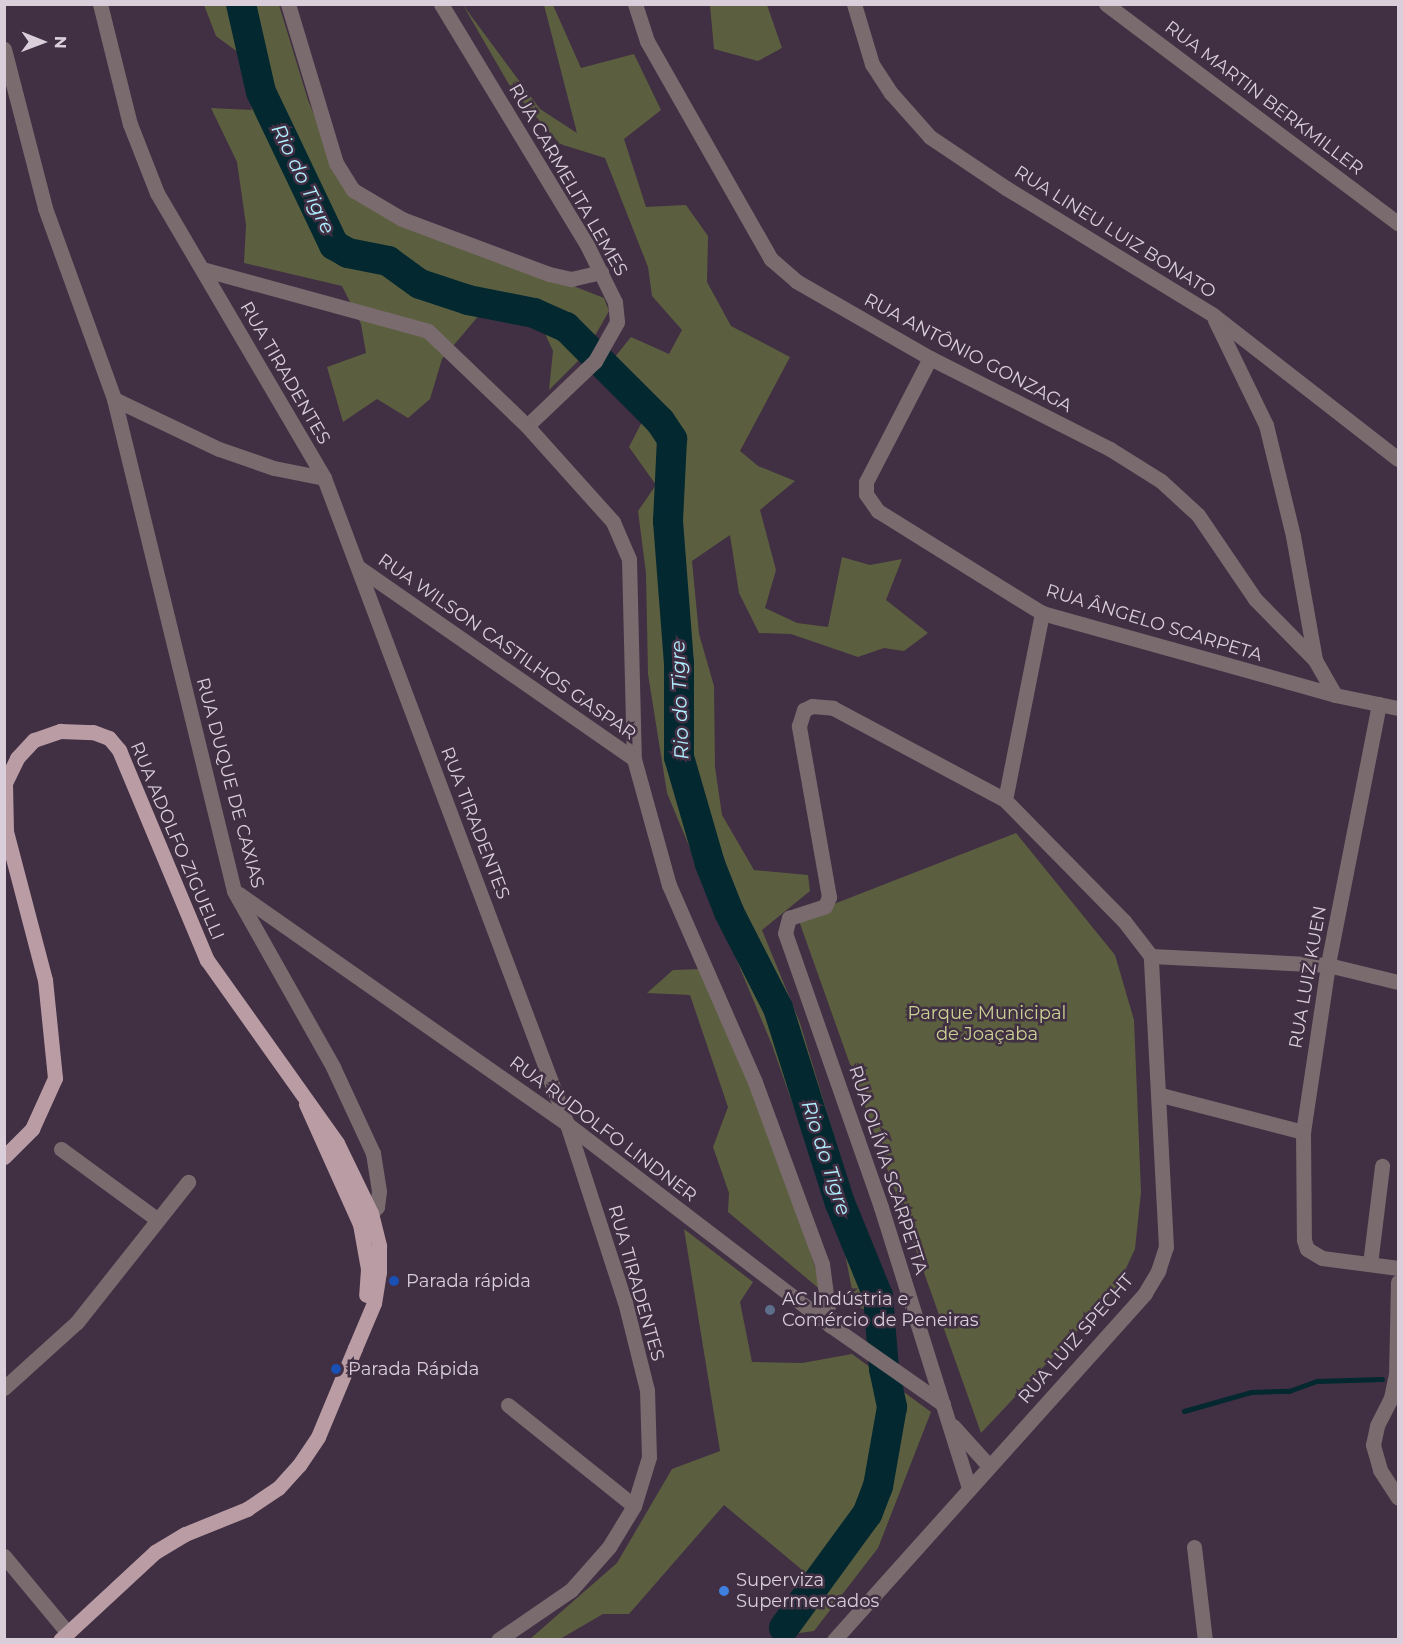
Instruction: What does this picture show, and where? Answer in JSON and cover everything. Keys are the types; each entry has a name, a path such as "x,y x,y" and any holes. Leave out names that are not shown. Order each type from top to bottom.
{"main road":[{"name":"RUA ADOLFO ZIGUELLI","path":"4,1157 32,1130 55,1078 45,980 6,831 5,783 17,758 34,740 60,731 93,732 109,738 119,750 207,960 303,1095 324,1120 371,1213"},
{"name":"RUA ADOLFO ZIGUELLI","path":"303,1095 353,1210"},
{"path":"361,1332 368,1269 353,1210 363,1194"},
{"path":"63,1636 155,1552 185,1534 247,1509 278,1488 318,1437 374,1303 379,1272 379,1246 371,1213 353,1210"}],"street":[{"name":"RUA TIRADENTES","path":"100,4 130,124 157,193 324,478 567,1124 625,1302 647,1390 649,1457 634,1506 609,1547 571,1590 498,1640"},
{"path":"288,4 336,163 353,190 402,219 549,274 572,279 601,272"},
{"name":"RUA CARMELITA LEMES","path":"441,4 601,272 615,302 617,322 595,361 527,426"},
{"name":"RUA ANTÔNIO GONZAGA","path":"635,4 647,41 771,259 796,281 930,358 1110,449 1161,481 1198,515 1255,599 1315,660 1335,695"},
{"name":"RUA LINEU LUIZ BONATO","path":"854,4 872,64 891,93 930,137 1006,188 1212,315 1398,459"},
{"name":"RUA MARTIN BERKMILLER","path":"1106,4 1398,222"},
{"name":"RUA DUQUE DE CAXIAS","path":"4,49 45,208 114,399 234,891 333,1067 373,1153 380,1191 377,1207 371,1213"},
{"path":"202,269 428,332 527,426 613,522 629,559 634,759 669,885 755,1082 822,1264 830,1325"},
{"path":"1212,315 1266,425 1293,536 1315,660"},
{"name":"RUA ÂNGELO SCARPETA","path":"930,358 866,482 866,494 878,511 1042,613 1335,695 1398,708"},
{"path":"114,399 219,449 274,468 324,478"},
{"name":"RUA WILSON CASTILHOS GASPAR","path":"358,567 634,759"},
{"path":"1042,613 1005,800 1124,921 1151,956 1328,965 1398,982"},
{"name":"RUA LUIZ KUEN","path":"1370,1264 1314,1256 1304,1240 1303,1132 1328,965 1380,704"},
{"name":"RUA OLÍVIA SCARPETTA","path":"969,1488 881,1207 785,933 789,918 825,906 829,897 799,726 804,710 812,706 833,708 1005,800"},
{"name":"RUA RUDOLFO LINDNER","path":"234,891 567,1124 830,1325 943,1404"},
{"name":"RUA LUIZ SPECHT","path":"834,1640 1145,1293 1158,1271 1166,1247 1161,1095 1151,956"},
{"path":"1161,1095 1303,1132"},
{"path":"62,1149 158,1220"},
{"path":"363,1194 373,1167 373,1153"},
{"path":"1382,1166 1370,1264 1398,1268"},
{"path":"4,1388 77,1322 188,1182"},
{"path":"1398,1282 1396,1374 1391,1398 1377,1426 1373,1445 1380,1470 1398,1498"},
{"path":"508,1405 634,1506"},
{"name":"RUA OLÍVIA SCARPETTA","path":"949,1421 989,1466"},
{"path":"1194,1547 1205,1640"},
{"path":"4,1556 63,1636"}],"green space":[{"path":"204,5 279,5 308,100 345,189 479,249 604,298 609,311 584,355 549,390 553,351 542,327 486,307 442,359 430,399 408,418 377,399 343,422 327,367 366,353 361,324 342,286 244,263 246,225 237,162 211,108 252,110 239,53 216,36"},
{"path":"463,5 540,109 577,133 544,5 553,5 581,68 634,54 661,110 624,139 646,207 686,205 708,236 707,282 731,326 790,357 740,451 758,466 795,481 760,510 776,570 765,608 797,623 828,627 842,557 870,565 902,559 886,600 928,633 904,651 884,648 858,657 791,634 759,633 739,593 730,535 692,561 699,634 714,686 715,767 722,815 754,870 808,875 810,891 762,930 800,1023 890,1321 855,1305 845,1254 772,1045 667,793 648,674 646,573 638,511 656,485 629,447 643,420 602,373 631,337 669,354 682,330 652,296 648,267 605,158 560,144 511,88"},
{"path":"710,5 767,5 782,48 758,61 714,49"},
{"name":"Parque Municipal de Joaçaba","path":"1016,833 1115,955 1134,1020 1141,1192 1135,1249 1116,1290 981,1433 798,918"},
{"path":"702,969 765,1112 823,1292 728,1212 729,1193 713,1147 728,1107 690,995 647,993 673,970"},
{"path":"684,1229 753,1282 740,1302 752,1362 802,1363 852,1354 931,1412 878,1548 814,1631 792,1634 801,1569 724,1505 629,1614 603,1614 560,1639 530,1639 617,1563 672,1469 720,1451"}],"waterway":[{"name":"Rio do Tigre","path":"241,4 261,92 334,245 348,253 388,261 420,284 468,300 534,313 566,327 660,421 672,439 668,521 679,663 679,757 710,864 729,912 778,1008 840,1203 878,1296 884,1369 892,1407 878,1486 867,1514 784,1628"},
{"path":"1184,1411 1251,1392 1289,1391 1317,1381 1382,1379"}],"place":[{"name":"Parada rápida","path":"394,1281"},
{"name":"AC Indústria e Comércio de Peneiras","path":"770,1310"},
{"name":"Parada Rápida","path":"336,1369"},
{"name":"Superviza Supermercados","path":"724,1591"}]}
